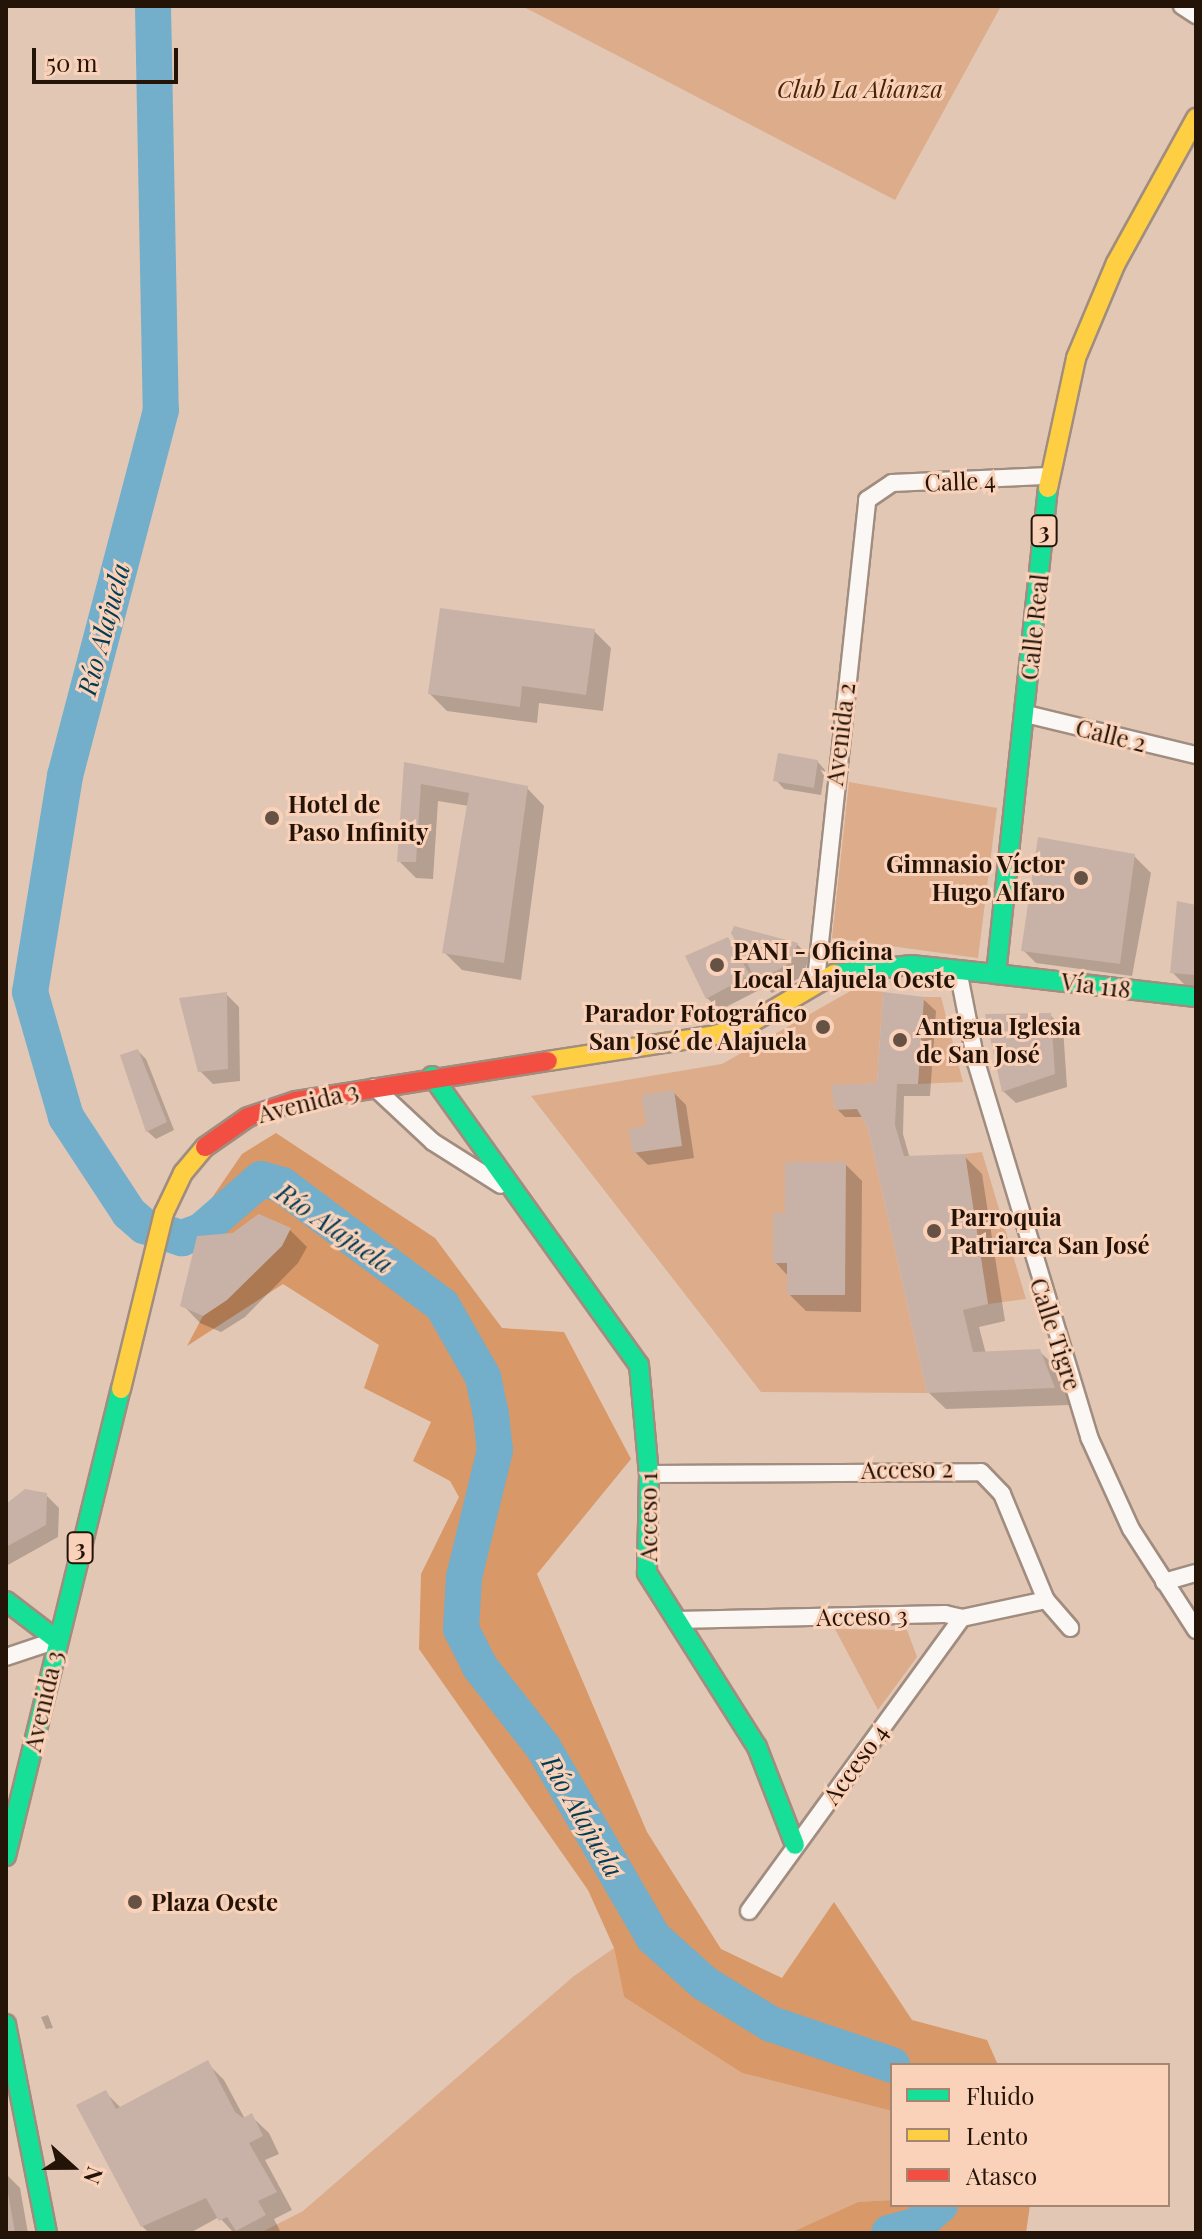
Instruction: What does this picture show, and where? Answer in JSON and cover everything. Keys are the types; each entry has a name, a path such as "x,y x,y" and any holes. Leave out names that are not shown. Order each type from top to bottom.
{"main road":[{"name":"Calle Real","path":"996,974 1049,476 1076,358 1116,263 1196,118"},
{"name":"Avenida 3","path":"6,1856 164,1213 188,1166 231,1127 277,1106 373,1085 660,1048 715,1035 749,1024 816,980 877,965 996,974"},
{"name":"Vía 118","path":"996,974 1196,997"},
{"name":"Acceso 1","path":"432,1076 639,1365 649,1474 647,1573 757,1747 795,1845"},
{"path":"6,1601 57,1640"},
{"path":"6,2024 47,2233"}],"street":[{"path":"1182,6 1196,15"},
{"name":"Calle 4","path":"873,492 892,483 1049,476"},
{"name":"Avenida 2","path":"816,980 864,511 873,492"},
{"name":"Calle 2","path":"1026,714 1196,755"},
{"name":"Calle Tigre","path":"958,970 976,1062 1089,1437 1131,1529 1196,1630"},
{"name":"Acceso 1","path":"373,1085 433,1142 513,1192"},
{"name":"Acceso 2","path":"649,1474 981,1472 1002,1494 1046,1600 1070,1628"},
{"path":"1164,1582 1196,1573"},
{"name":"Acceso 3","path":"676,1620 945,1614 962,1618 1046,1600"},
{"name":"Acceso 4","path":"749,1911 962,1618"},
{"path":"6,1657 57,1640"}],"green space":[{"name":"Club La Alianza","path":"522,6 1001,6 895,200"},
{"path":"849,782 997,808 978,958 832,938"},
{"path":"854,989 883,992 877,1083 832,1086 835,1109 857,1109 868,1128 927,1393 761,1392 531,1096 722,1064"},
{"path":"924,997 941,997 963,1082 918,1084"},
{"path":"982,1152 1026,1299 988,1304 965,1154"},
{"path":"835,1629 907,1630 917,1657 878,1710"},
{"path":"614,1948 624,1997 742,2073 890,2110 890,2200 858,2202 790,2233 260,2233 303,2211 574,1976"}],"shaded area":[{"path":"276,1133 435,1238 502,1328 564,1332 631,1459 537,1574 647,1832 721,1949 782,1978 834,1902 912,2020 987,2040 997,2063 890,2063 890,2110 742,2073 624,1997 614,1948 588,1890 419,1649 421,1574 459,1497 450,1481 413,1461 431,1422 364,1388 379,1345 283,1284 187,1346 203,1316 220,1300 259,1214 233,1233 179,1246 242,1154"},
{"path":"890,2200 890,2207 1030,2207 1026,2233 790,2233 858,2202"}],"building":[{"path":"440,608 595,629 586,695 522,686 520,707 428,694"},
{"path":"778,753 818,760 814,788 773,781"},
{"path":"404,762 528,786 504,963 442,953 469,793 421,784 416,862 397,862"},
{"path":"1038,837 1135,854 1120,964 1021,951"},
{"path":"1177,901 1196,905 1196,975 1170,973"},
{"path":"734,926 798,943 790,963 757,982 731,933"},
{"name":"PANI - Oficina Local Alajuela Oeste","path":"728,937 750,975 706,999 685,956"},
{"path":"227,992 228,1069 198,1072 179,998"},
{"name":"Parroquia Patriarca San José","path":"883,992 924,997 918,1084 897,1084 895,1125 904,1156 965,1154 988,1304 963,1310 973,1352 1040,1349 1055,1388 927,1393 868,1128 857,1109 835,1110 831,1085 877,1083"},
{"path":"1051,1013 1055,1074 1002,1092 985,1014"},
{"path":"138,1049 167,1122 146,1132 120,1055"},
{"path":"674,1090 682,1146 633,1153 629,1129 646,1126 642,1095"},
{"path":"785,1162 846,1162 845,1295 787,1295 787,1263 773,1263 773,1213 785,1213"},
{"path":"259,1214 291,1228 282,1246 227,1300 203,1316 180,1306 197,1236 233,1233"},
{"path":"25,1489 47,1493 46,1525 6,1547 6,1504"},
{"path":"208,2060 235,2112 243,2118 252,2113 263,2136 249,2143 277,2192 258,2201 266,2215 236,2231 227,2217 219,2221 206,2198 141,2227 76,2105 106,2090 116,2109"},
{"path":"8,2192 15,2233 6,2233"}],"waterway":[{"name":"Río Alajuela","path":"153,6 161,410 65,776 30,992 66,1117 129,1213 144,1226 182,1238 201,1231 261,1179 282,1185 442,1305 483,1377 495,1450 464,1577 461,1629 480,1667 543,1747 653,1937 704,1983 771,2024 890,2064"},
{"name":"Río Alajuela","path":"889,2233 916,2226 938,2207"}],"traffic: fast":[{"path":"834,974 911,965 996,974 1048,488"},
{"path":"996,974 1196,997"},
{"path":"432,1076 639,1365 649,1474 647,1573 757,1747 795,1845"},
{"path":"6,1856 121,1389"},
{"path":"6,1601 57,1640"},
{"path":"6,2024 47,2233"}],"traffic: slow":[{"path":"1048,488 1076,358 1116,263 1196,118"},
{"path":"548,1061 715,1035 749,1024 834,974"},
{"path":"121,1389 164,1213 183,1173 205,1147"}],"traffic: jam":[{"path":"205,1147 248,1117 296,1101 548,1061"}],"place":[{"name":"Hotel de Paso Infinity","path":"272,818"},
{"name":"Gimnasio Víctor Hugo Alfaro","path":"1081,878"},
{"name":"PANI - Oficina Local Alajuela Oeste","path":"717,965"},
{"name":"Parador Fotográfico San José de Alajuela","path":"823,1027"},
{"name":"Antigua Iglesia de San José","path":"900,1040"},
{"name":"Parroquia Patriarca San José","path":"934,1231"},
{"name":"Plaza Oeste","path":"135,1902"}]}
